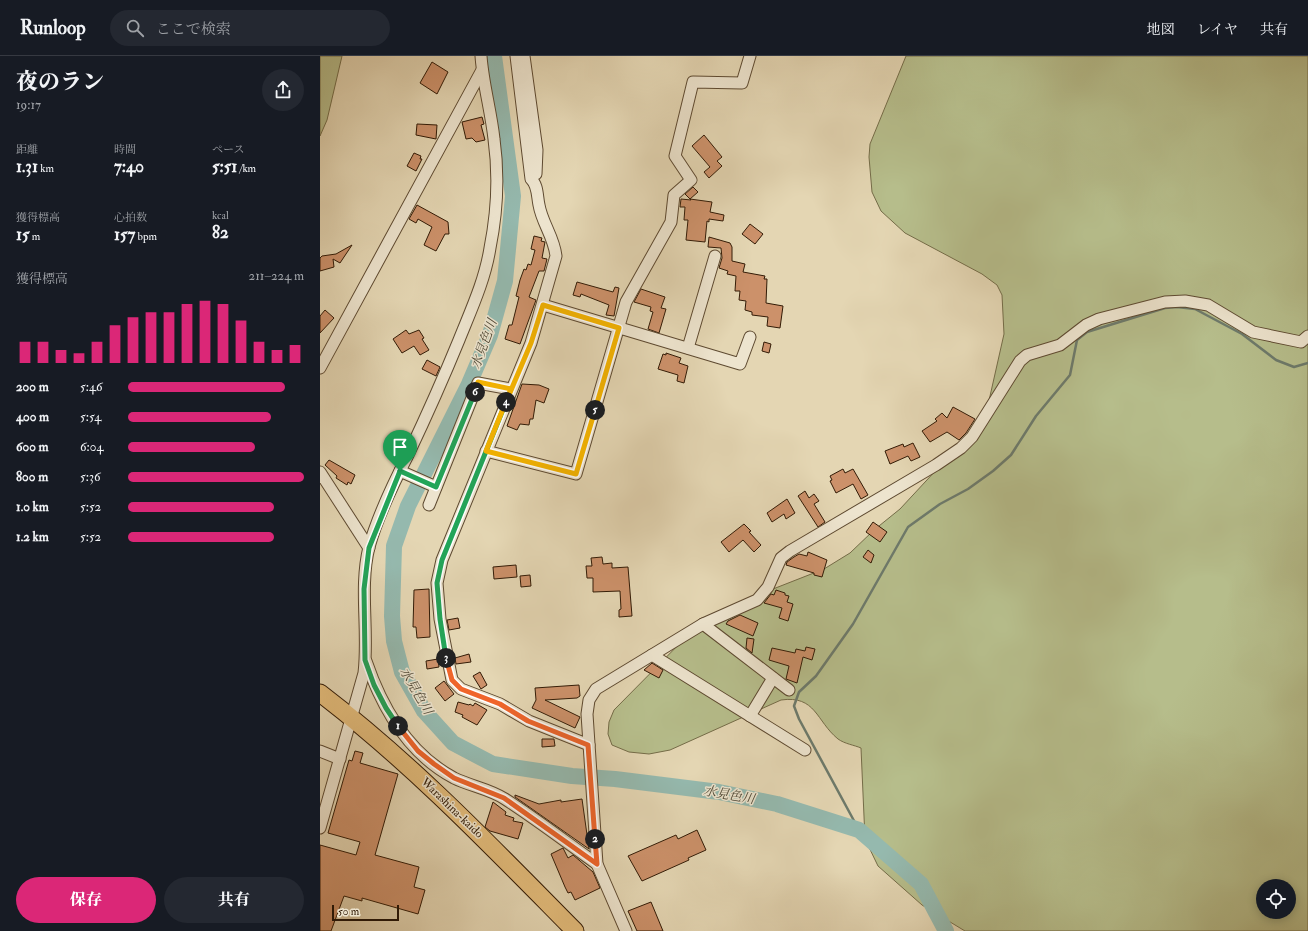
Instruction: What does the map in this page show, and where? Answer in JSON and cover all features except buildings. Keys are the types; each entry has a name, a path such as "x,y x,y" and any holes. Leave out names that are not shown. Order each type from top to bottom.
{"highway":[{"name":"Warashina-kaido","path":"320,693 352,717 433,788 575,931"}],"street":[{"path":"320,828 352,717 365,660 364,589 369,548 403,473 474,304 490,250 495,216 496,185 494,139 481,56"},
{"path":"516,56 532,179 535,182"},
{"path":"524,56 537,150 535,182 539,207 555,244 556,256 531,343 442,560 437,583 440,619 452,680 461,689 500,704 528,721 589,750"},
{"path":"486,451 576,474 626,302 671,222 674,195 691,180 675,156 693,82 742,83 750,56"},
{"path":"320,368 482,70"},
{"path":"688,348 715,256"},
{"path":"626,931 597,864 587,714 589,700 596,689 703,624 757,600 768,587 781,558 790,551 917,477 961,448 972,437 1020,361 1027,355 1060,345 1086,325 1099,319 1164,302 1185,301 1208,305 1253,332 1301,342 1308,336"},
{"path":"543,305 740,364 750,337"},
{"path":"430,505 478,382 511,389"},
{"path":"320,472 369,548"},
{"path":"403,473 436,487"},
{"path":"703,624 789,690"},
{"path":"652,655 805,750"},
{"path":"365,660 374,685 386,708 418,751 454,778 504,798 597,864"},
{"path":"750,716 773,678"},
{"path":"320,751 340,759"}],"green space":[{"path":"320,56 342,56 327,120 320,136"},
{"path":"906,56 1308,56 1308,931 965,931 922,905 878,866 865,839 861,748 838,739 809,705 802,701 781,700 670,750 649,754 629,752 612,745 608,734 609,722 614,710 701,622 773,589 824,569 850,553 874,530 900,509 978,425 988,405 1004,334 1002,295 997,285 982,274 905,233 881,211 872,192 869,157 870,144"}],"waterway":[{"name":"水見色川","path":"494,56 513,196 505,281 490,335 469,384 408,506 394,546 392,616 394,641 402,672 424,711 453,743 493,764 572,776 615,779 719,792 777,804 859,830 921,884 946,931"},
{"path":"859,830 799,719 794,706 799,692 816,676 853,624 908,527 940,504 968,489 993,471 1011,455 1036,416 1070,375 1077,340 1087,332 1165,308 1177,307 1195,309 1242,334 1276,360 1294,367 1308,363"}],"route":[{"path":"400,471 386,502 369,548 364,589 365,660 374,685 386,708 408,740 418,751 434,764 454,778 504,798 597,864 588,745 528,721 500,704 461,689 452,680 446,658 440,619 437,583 442,560 451,540 486,451 511,389 531,343 543,305 619,328 576,474 486,451 498,420 511,389 478,382 436,487 400,471"}]}
